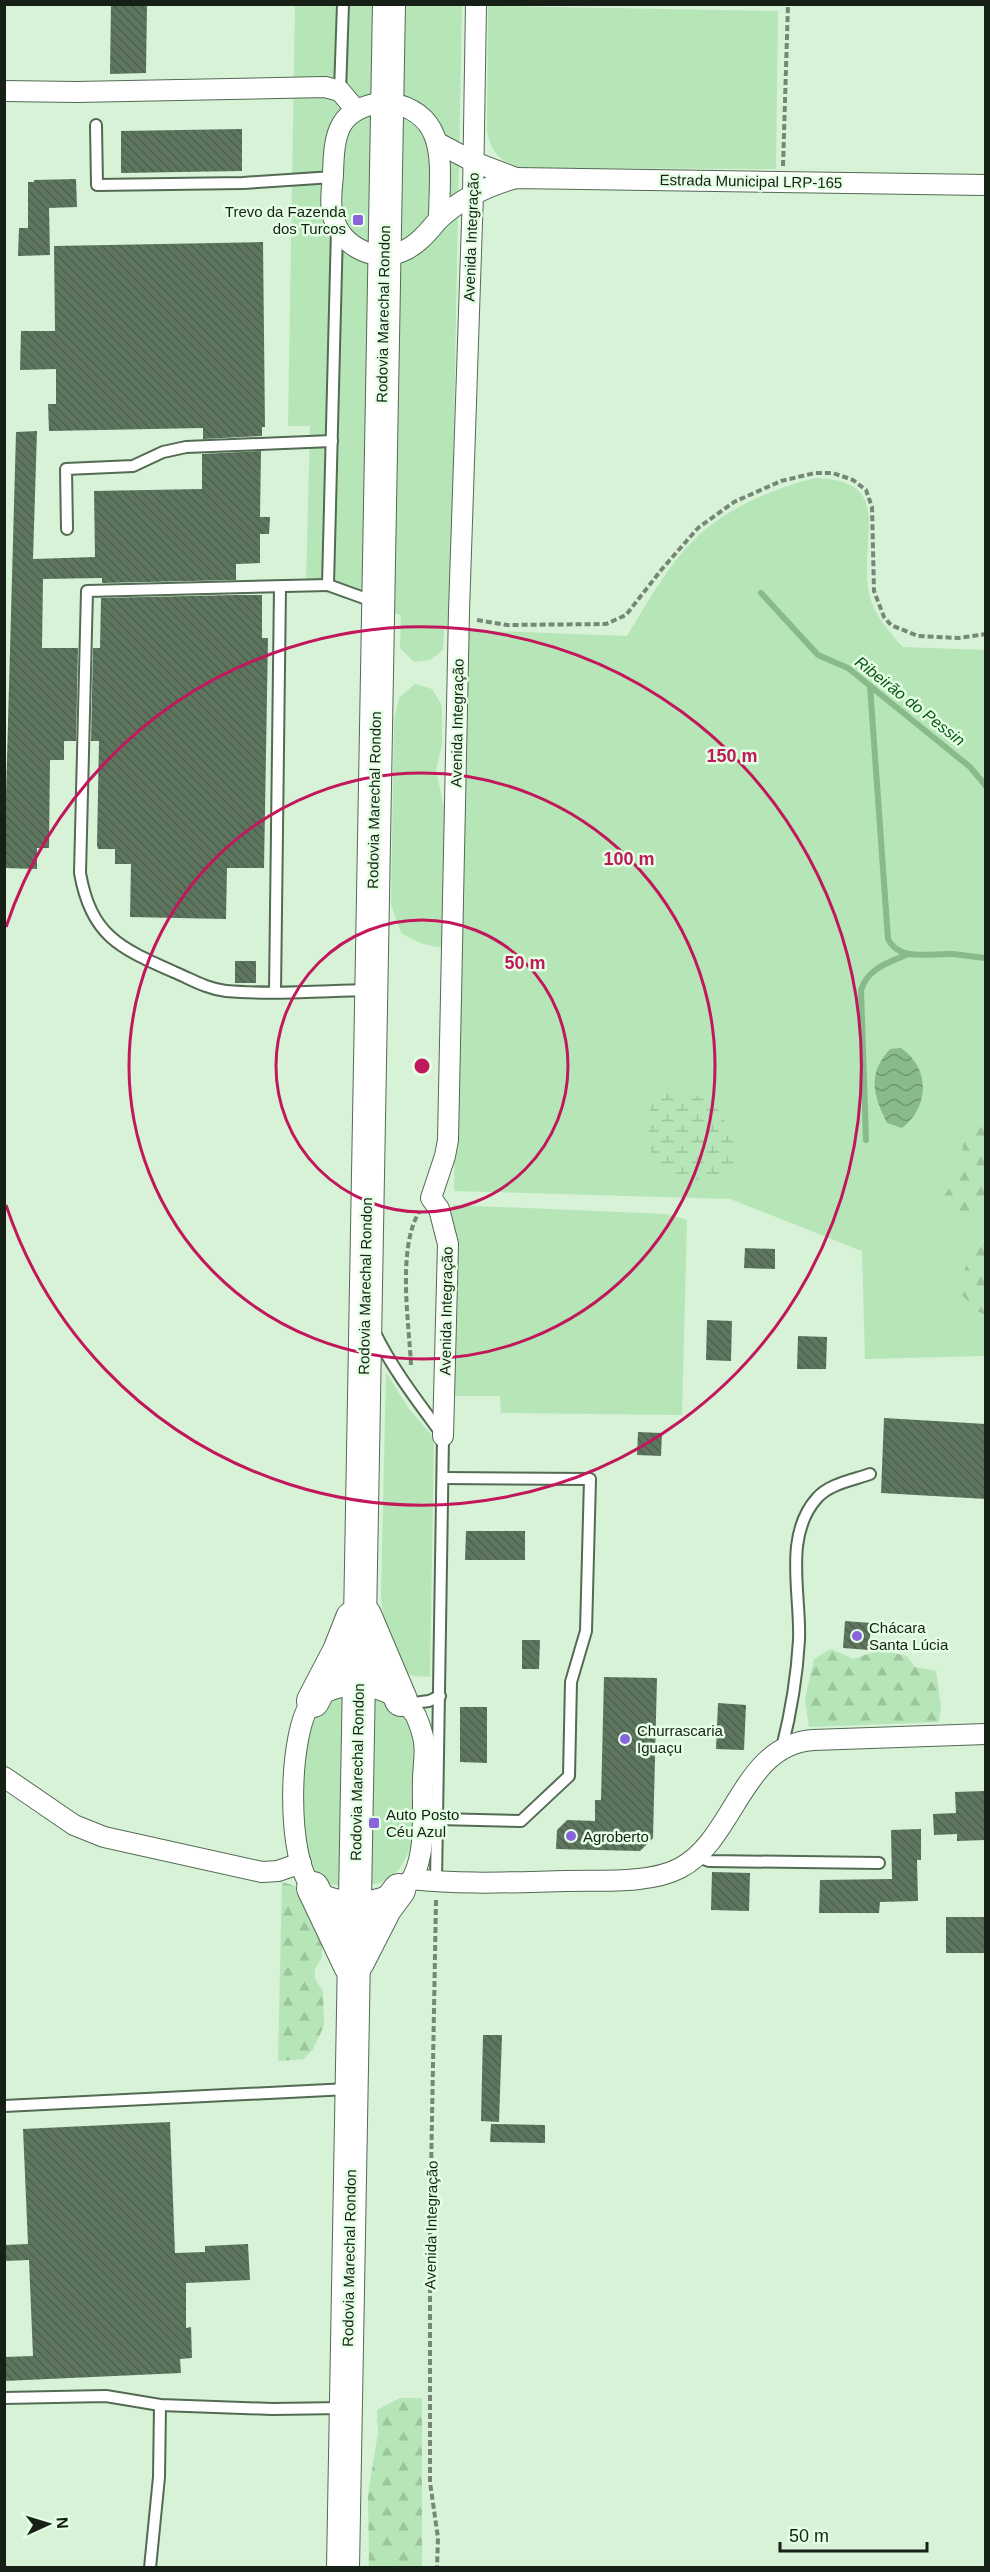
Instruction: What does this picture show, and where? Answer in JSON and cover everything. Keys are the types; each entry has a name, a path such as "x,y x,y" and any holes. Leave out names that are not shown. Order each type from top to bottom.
{"main road":[{"name":"Rodovia Marechal Rondon","path":"343,2568 389,4"},
{"path":"313,1701 339,1652 360,1597"},
{"path":"360,1597 369,1629 404,1702"},
{"path":"307,1875 353,1974"},
{"path":"353,1974 385,1909 405,1885"}],"street":[{"name":"Avenida Integração","path":"444,1436 448,1244 439,1209 431,1198 448,1140 459,611 474,162 476,4"},
{"path":"4,91 76,92 325,87 340,91 356,110"},
{"path":"384,256 365,254 352,245 344,238 332,212 333,141 341,124 356,110 372,104 387,102 405,105 419,114 430,126 438,143 439,219"},
{"name":"Estrada Municipal LRP-165","path":"438,143 474,162 516,178"},
{"name":"Estrada Municipal LRP-165","path":"384,256 402,252 415,243 439,219 473,193 491,184 516,178 986,185"},
{"path":"307,1875 294,1830 296,1749 303,1715 313,1701 327,1692 342,1686 358,1685 382,1690 404,1702 416,1716 424,1743 421,1843 405,1885"},
{"path":"4,1777 74,1825 104,1837 262,1872 278,1871 307,1875 340,1900 355,1902 370,1901 405,1885 436,1882 630,1879 664,1874 698,1857 751,1780 763,1765 782,1748 800,1741 986,1734"}],"lane":[{"path":"340,91 343,4"},
{"path":"96,125 98,185 243,183 333,177"},
{"path":"328,585 337,225"},
{"path":"67,529 66,469 133,466 163,452 186,447 332,441"},
{"path":"371,990 275,992 225,991 207,987 126,950 100,927 84,898 80,873 87,591 328,585 378,603"},
{"path":"275,992 280,587"},
{"path":"365,1305 384,1351 444,1436 436,1882"},
{"path":"782,1748 790,1718 799,1637 798,1535 806,1513 818,1497 831,1487 870,1474"},
{"path":"437,1819 521,1821 569,1776 571,1682 586,1631 590,1479 443,1478"},
{"path":"404,1702 429,1701 440,1696"},
{"path":"698,1857 710,1861 879,1863"},
{"path":"4,2106 351,2089"},
{"path":"4,2398 106,2396 160,2405 272,2409 346,2408"},
{"path":"150,2568 159,2477 160,2405"}],"path":[{"path":"783,181 788,4"},
{"path":"459,611 478,620 507,625 606,624 616,621 627,615 662,569 698,528 734,502 781,481 815,473 833,473 853,480 866,490 872,507 874,591 884,617 891,625 918,636 959,638 986,634"},
{"path":"413,1395 407,1276 410,1233 420,1211 431,1198"},
{"name":"Avenida Integração","path":"436,1882 430,2228 430,2482 438,2538 437,2568"}],"green space":[{"path":"295,5 462,5 450,629 444,628 443,650 430,660 414,662 400,648 401,615 306,587 310,426 288,426"},
{"path":"488,6 778,11 776,169 521,168 507,163 494,150 487,131"},
{"path":"815,478 840,481 856,489 865,501 869,516 867,572 869,593 878,615 903,647 985,650 985,1115 976,1119 966,1132 960,1168 944,1196 985,1193 985,1240 969,1255 977,1311 985,1315 985,1356 865,1359 862,1251 730,1199 454,1191 458,944 456,947 433,946 401,933 391,904 394,720 399,698 415,684 432,689 442,706 442,744 436,770 444,808 461,812 464,630 627,636 667,572 708,527 752,500"},
{"path":"665,1090 706,1098 720,1112 737,1143 738,1159 730,1174 711,1179 691,1180 671,1177 653,1170 647,1117 654,1099"},
{"path":"985,1115 985,1193 970,1213 951,1215 944,1196 960,1167 966,1132 976,1119"},
{"path":"453,1205 666,1214 687,1220 682,1415 501,1413 500,1396 452,1396 449,1220"},
{"path":"985,1240 985,1315 977,1311 959,1292 969,1255"},
{"path":"386,1372 409,1409 434,1438 430,1677 406,1673 384,1621 381,1597"},
{"path":"831,1649 853,1659 880,1650 907,1656 915,1667 936,1671 941,1706 939,1722 809,1727 805,1699 814,1659"},
{"path":"336,1697 380,1698 400,1712 410,1726 415,1744 413,1837 399,1869 388,1879 376,1884 332,1885 325,1883 314,1875 305,1859 300,1754 315,1711"},
{"path":"282,1882 302,1888 322,1928 322,1957 315,1969 315,1979 323,1991 324,2026 313,2049 304,2059 278,2061"},
{"path":"400,2398 422,2398 422,2567 369,2567 368,2494 378,2433 377,2410"}],"water":[{"path":"901,1048 911,1056 917,1066 923,1087 918,1109 902,1128 887,1123 878,1103 875,1085 875,1076 883,1058 890,1049"}],"building":[{"path":"111,4 147,4 146,73 110,74"},
{"path":"242,129 242,171 121,173 121,131"},
{"path":"76,179 77,207 49,208 50,255 18,256 19,228 28,228 28,182"},
{"path":"263,242 265,427 262,427 262,436 203,439 203,428 49,431 48,404 56,404 56,369 20,370 21,331 55,331 54,246"},
{"path":"37,431 33,559 95,557 94,491 202,489 202,454 261,451 260,517 270,517 269,534 260,534 260,563 236,564 236,580 102,583 102,578 43,579 42,648 78,648 76,741 64,741 64,760 50,760 49,848 37,848 37,869 4,868 16,432"},
{"path":"262,595 262,638 268,638 264,868 227,868 226,919 130,917 131,864 115,864 115,849 98,849 97,845 99,741 91,741 93,648 100,648 101,598"},
{"path":"235,961 256,961 256,983 235,983"},
{"path":"745,1248 775,1249 775,1269 744,1268"},
{"path":"707,1320 732,1321 731,1361 706,1360"},
{"path":"798,1336 827,1337 826,1369 797,1369"},
{"path":"884,1418 986,1424 986,1499 881,1493"},
{"path":"638,1432 662,1433 661,1456 637,1455"},
{"path":"466,1531 525,1531 525,1560 465,1560"},
{"name":"Chácara Santa Lúcia","path":"845,1621 871,1623 869,1650 843,1648"},
{"path":"522,1640 540,1640 539,1669 522,1669"},
{"path":"604,1677 657,1678 653,1838 640,1851 556,1849 557,1830 567,1820 595,1821 595,1800 601,1800"},
{"path":"718,1703 746,1705 744,1750 716,1749"},
{"path":"460,1707 487,1707 487,1763 460,1762"},
{"path":"984,1791 985,1840 957,1841 957,1834 934,1835 933,1814 956,1813 955,1792"},
{"path":"921,1829 921,1860 917,1860 918,1901 880,1902 879,1913 819,1913 820,1880 892,1879 891,1830"},
{"path":"712,1872 750,1873 749,1911 711,1910"},
{"path":"946,1917 986,1917 986,1953 946,1953"},
{"path":"483,2035 502,2035 499,2122 481,2121"},
{"path":"170,2122 175,2253 205,2252 205,2246 248,2244 250,2280 186,2283 186,2328 191,2327 192,2358 180,2359 181,2373 4,2381 4,2357 33,2356 29,2260 4,2261 4,2245 28,2244 23,2129"},
{"path":"491,2124 545,2125 545,2143 490,2142"}],"waterway":[{"name":"Ribeirão do Pessin","path":"761,593 818,655 848,668 970,767 986,786"},
{"path":"870,686 888,939 893,946 908,954 952,954 986,958"},
{"path":"866,1140 861,990 868,976 874,971 908,954"}],"place":[{"name":"Trevo da Fazenda dos Turcos","path":"358,220"},
{"name":"Chácara Santa Lúcia","path":"857,1636"},
{"name":"Churrascaria Iguaçu","path":"625,1739"},
{"name":"Auto Posto Céu Azul","path":"374,1823"},
{"name":"Agroberto","path":"571,1836"}]}
